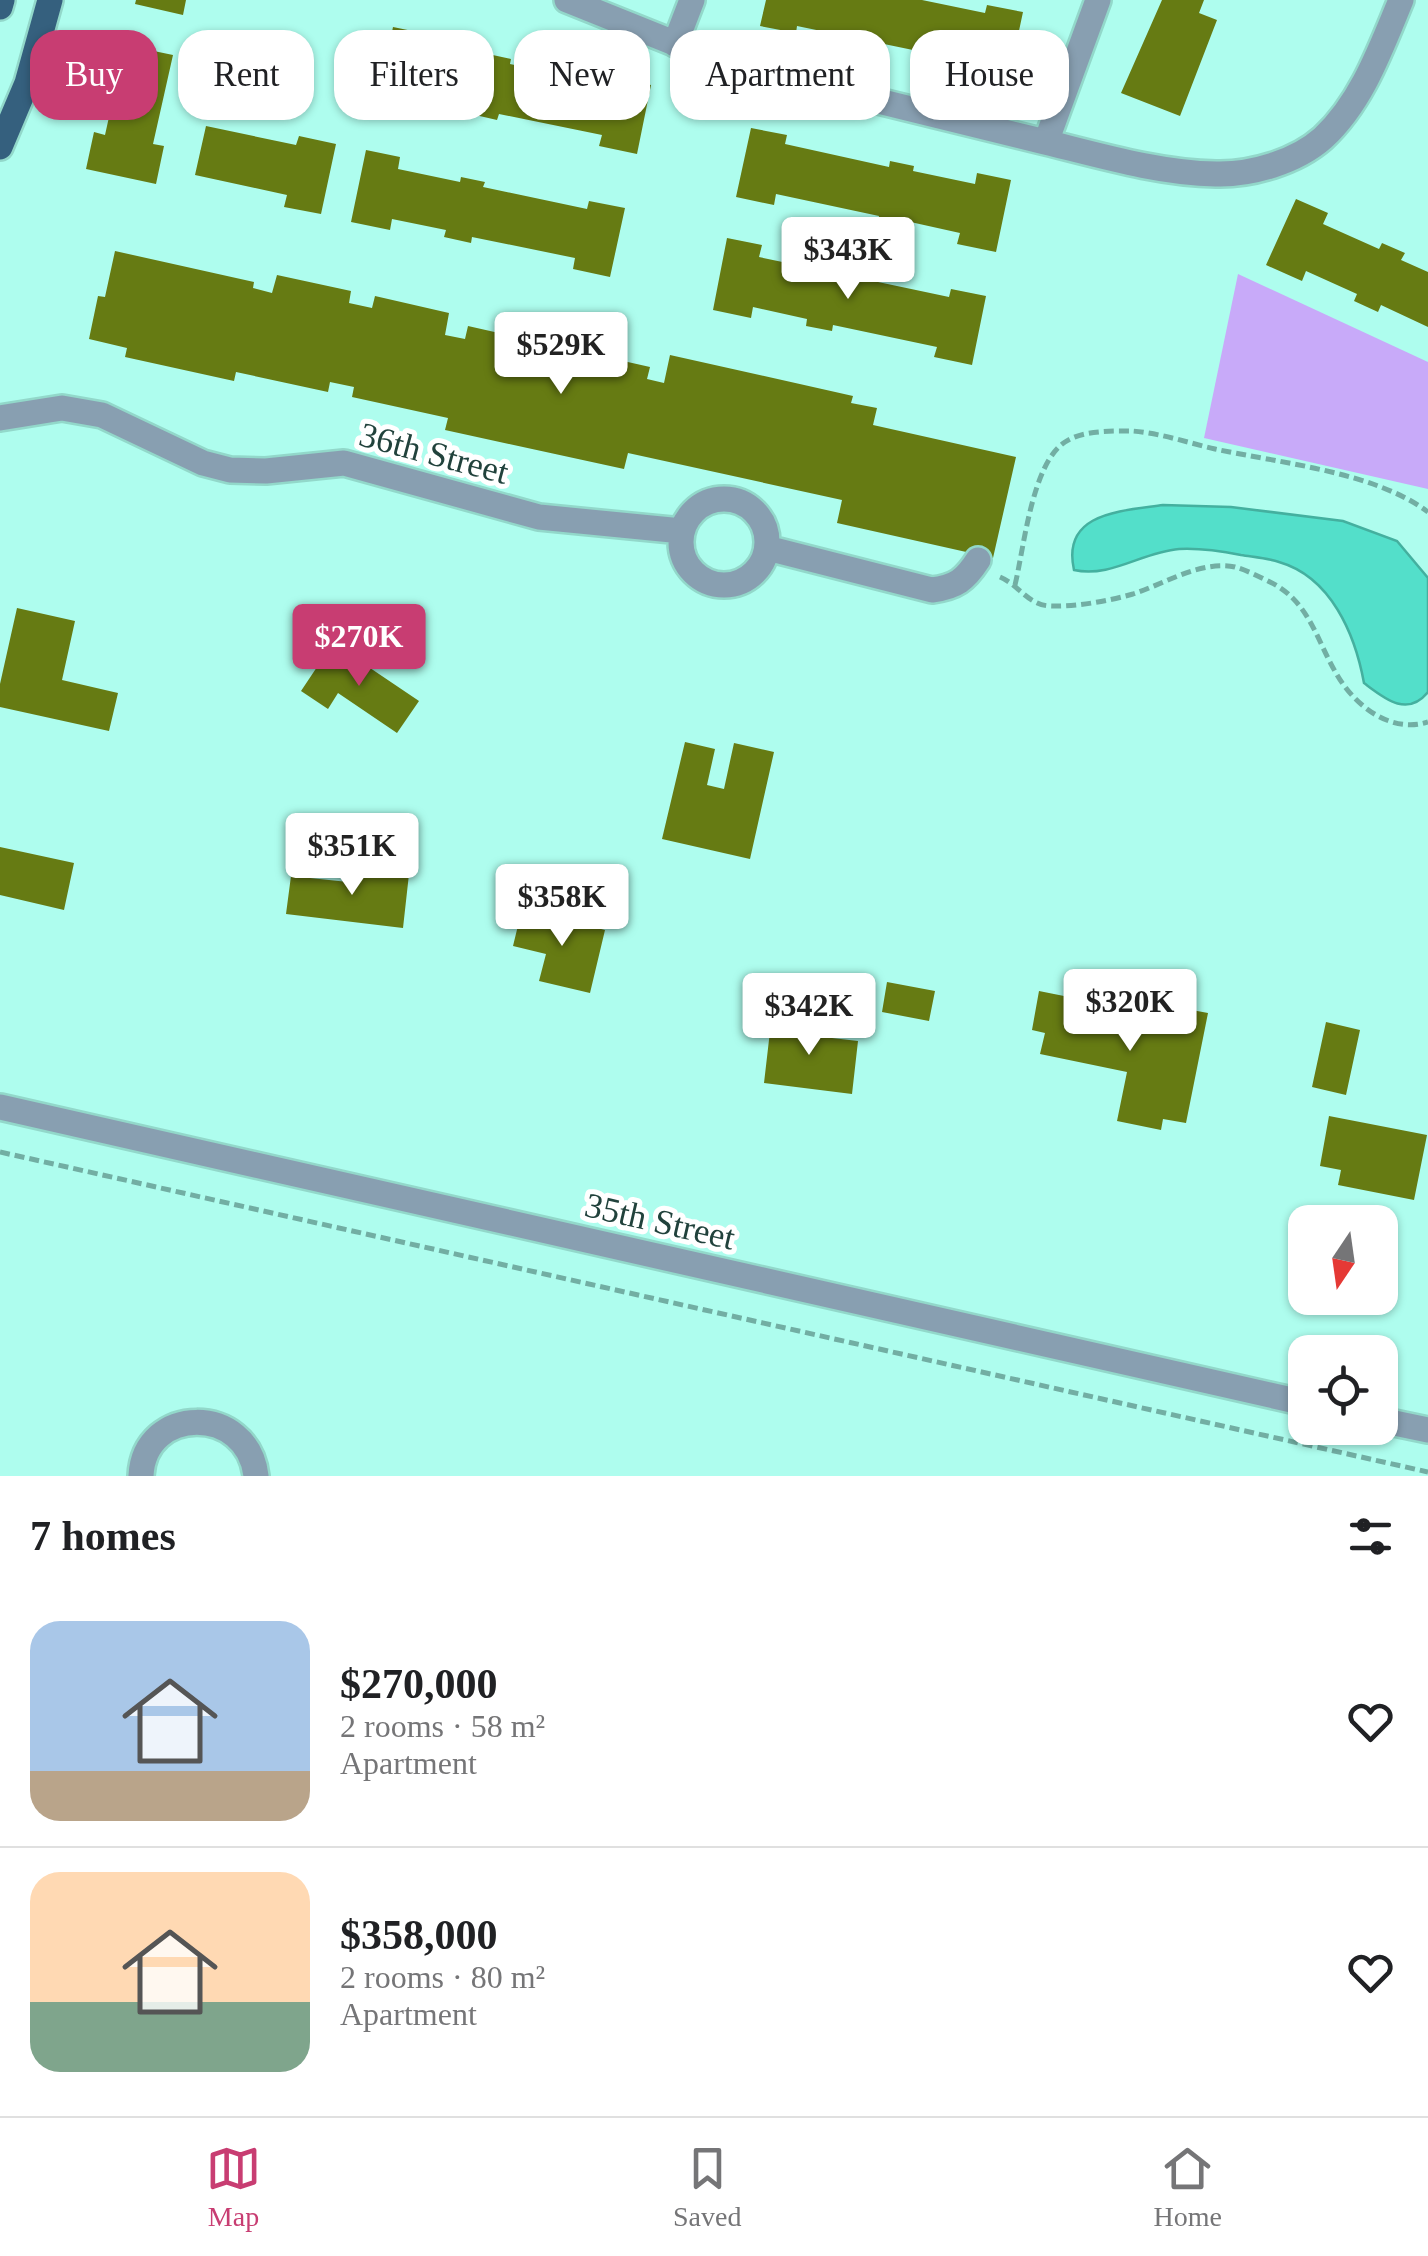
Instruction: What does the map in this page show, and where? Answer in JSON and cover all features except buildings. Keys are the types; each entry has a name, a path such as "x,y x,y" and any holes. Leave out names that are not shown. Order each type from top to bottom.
{"main road":[{"path":"0,147 27,83 50,0"}],"street":[{"path":"567,0 670,42"},
{"path":"680,30 692,0"},
{"path":"1046,142 1098,0"},
{"path":"890,104 1182,172 1244,172 1285,160 1321,140 1346,112 1368,76 1400,0"},
{"name":"36th Street","path":"0,418 62,408 102,415 203,463 230,470 266,472 344,463 539,517 682,531"},
{"path":"721,499 740,502 762,523 767,548 756,572 731,585 714,584 699,577 687,564 681,547 682,531 693,512 705,504 721,499"},
{"path":"767,548 932,590 950,588 967,579 978,560"},
{"name":"35th Street","path":"0,1107 1288,1399"},
{"path":"140,1476 146,1453 163,1433 188,1422 206,1422 237,1436 252,1456 256,1476"},
{"path":"1398,1424 1428,1430"}],"path":[{"path":"1428,512 1416,503 1359,480 1136,432 1093,432 1066,440 1053,452 1040,475 1015,585 1030,601 1048,606 1131,594 1198,570 1234,567 1275,584 1296,602 1319,632 1336,674 1360,704 1381,719 1411,727 1428,722"},
{"path":"0,1152 1428,1472"}],"shaded area":[{"path":"1238,274 1428,362 1428,489 1204,438"},
{"path":"1163,505 1231,507 1343,521 1397,541 1428,578 1428,692 1420,700 1404,705 1364,683 1338,610 1313,580 1279,562 1218,551 1179,549 1101,571 1074,570 1072,551 1086,526 1113,513"}]}
